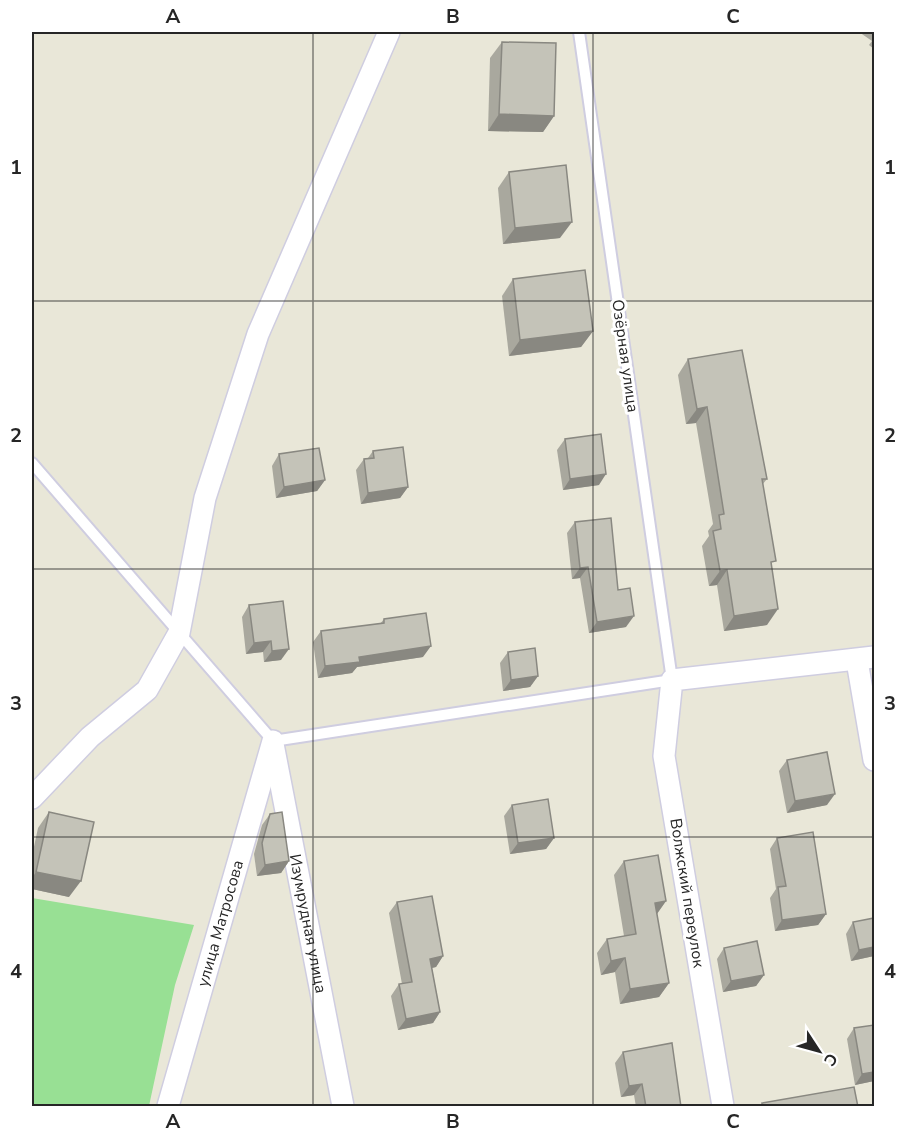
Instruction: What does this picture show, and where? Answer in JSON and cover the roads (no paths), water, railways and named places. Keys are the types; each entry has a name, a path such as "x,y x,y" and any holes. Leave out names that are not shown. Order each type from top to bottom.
{"street":[{"path":"32,798 90,737 147,690 179,633 205,498 258,334 389,32"},
{"path":"672,680 866,659 874,760"},
{"name":"Волжский переулок","path":"672,680 664,756 723,1107"},
{"name":"улица Матросова","path":"168,1107 273,741"},
{"name":"Изумрудная улица","path":"273,741 343,1107"}],"lane":[{"name":"Озёрная улица","path":"579,32 672,680"},
{"path":"32,463 273,741 672,680"}]}
